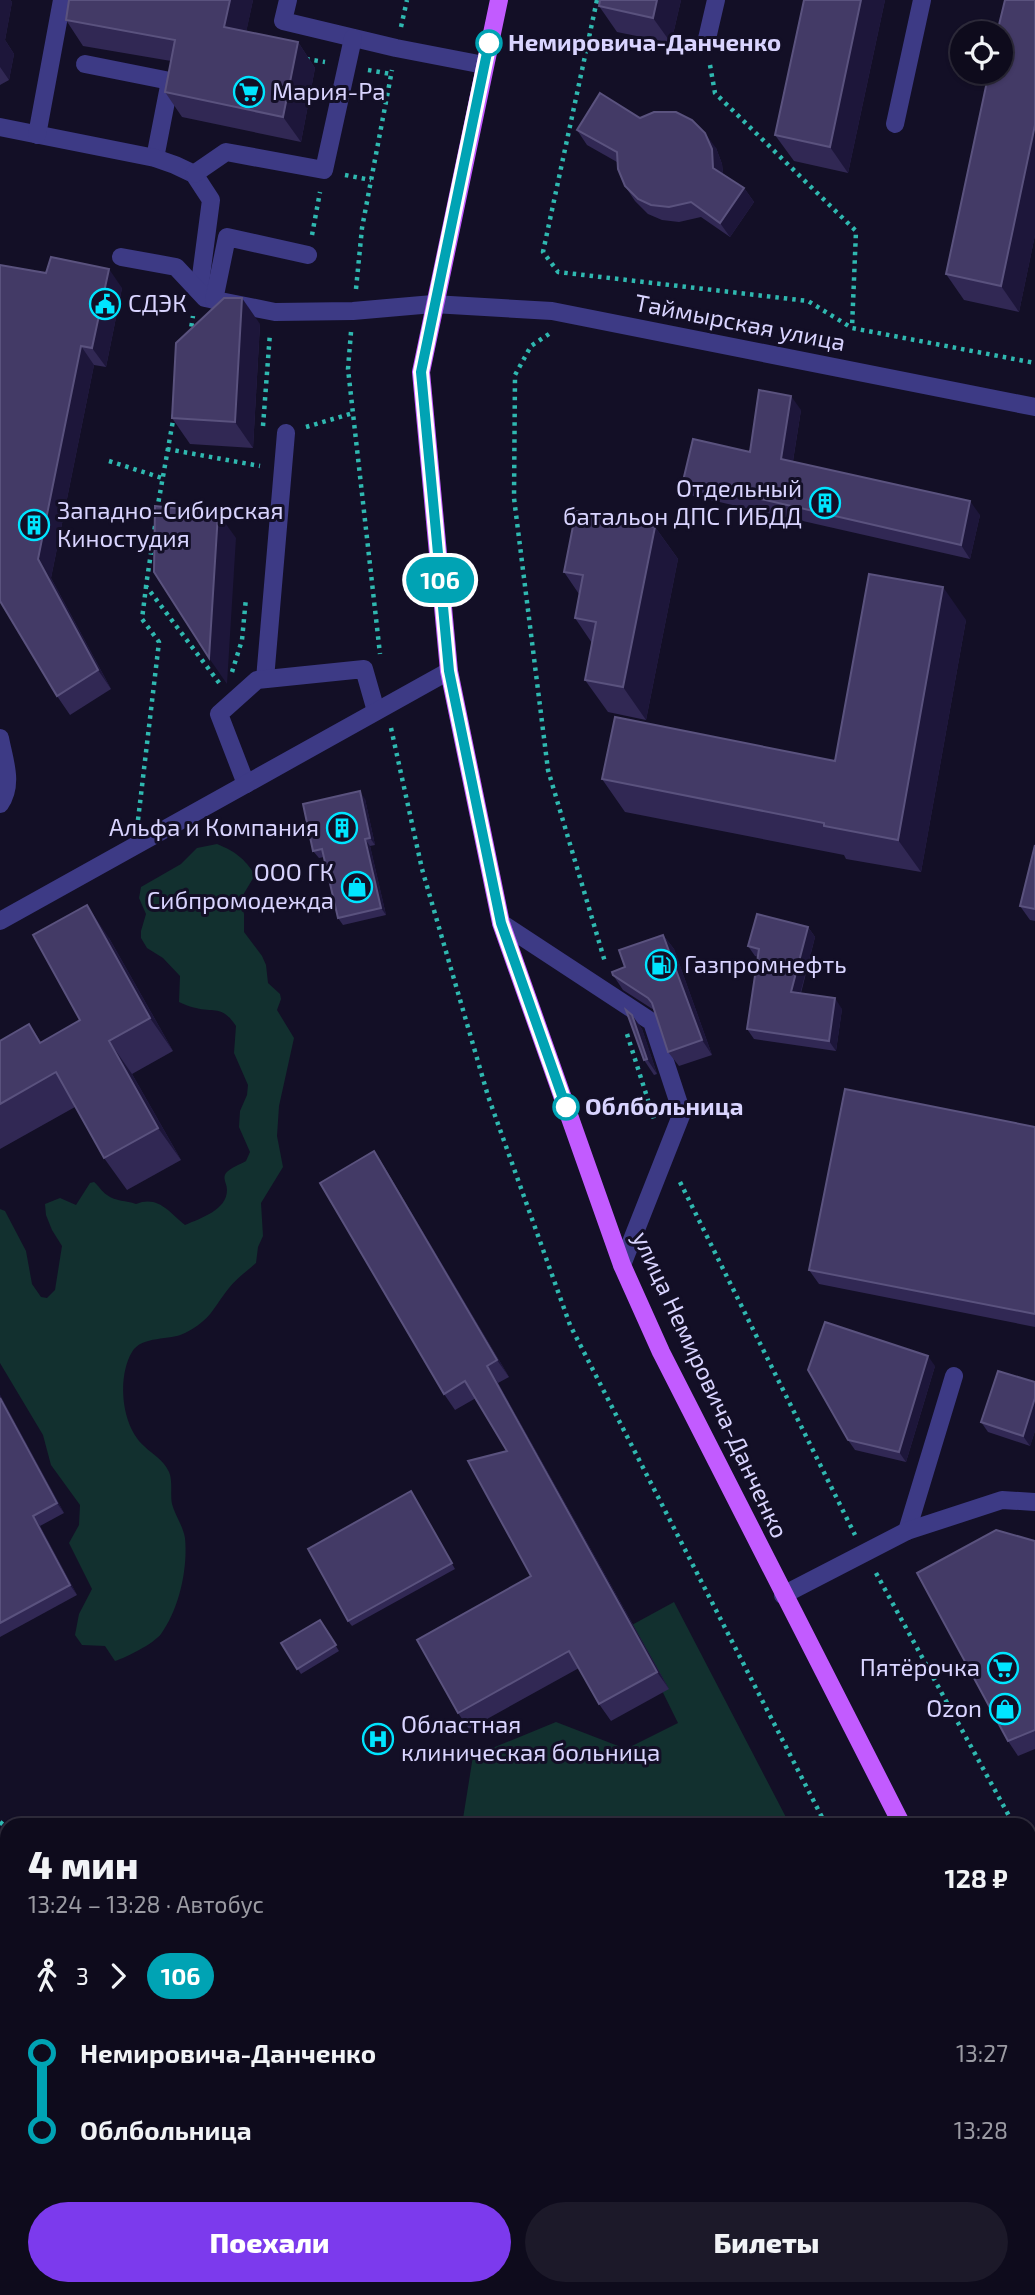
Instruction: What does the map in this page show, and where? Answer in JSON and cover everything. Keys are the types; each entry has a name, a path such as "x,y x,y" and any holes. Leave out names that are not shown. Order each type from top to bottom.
{"main road":[{"name":"улица Немировича-Данченко","path":"499,0 433,304 421,372 449,671 501,923 622,1265 661,1352 898,1818"}],"street":[{"path":"37,135 62,0"},
{"path":"288,0 283,21 484,65"},
{"path":"706,43 716,0"},
{"path":"895,124 922,0"},
{"path":"194,174 226,152 324,170 353,38"},
{"path":"85,64 170,81 155,158"},
{"path":"0,127 155,158 194,174 211,200 206,296"},
{"path":"206,296 228,237 308,255"},
{"path":"121,257 177,267 206,296"},
{"name":"Таймырская улица","path":"206,296 275,312 353,311 433,304 552,311 1035,407"},
{"path":"265,679 286,433"},
{"path":"246,784 219,714 257,680 364,669 376,711"},
{"path":"0,921 449,671"},
{"path":"0,737 8,790 0,804"},
{"path":"501,923 652,1022 682,1113 622,1265"},
{"path":"907,1531 954,1376"},
{"path":"783,1595 907,1531 1002,1500 1035,1502"}],"path":[{"path":"597,0 543,252 558,272 808,301 852,328 1035,363"},
{"path":"706,43 715,93 856,231 852,328"},
{"path":"295,57 391,74"},
{"path":"187,348 192,322 206,296"},
{"path":"192,322 203,326"},
{"path":"561,332 548,334 531,346 515,375 514,498 548,770 615,998 666,1154 864,1552 1010,1818"},
{"path":"135,846 159,642 142,619 174,411"},
{"path":"167,449 260,466"},
{"path":"109,461 162,478"},
{"path":"146,586 233,702"}],"green space":[{"path":"217,844 239,856 255,875 240,900 244,914 244,932 262,956 268,983 280,994 277,1010 294,1038 279,1106 277,1136 283,1167 261,1203 263,1236 256,1263 232,1285 201,1323 185,1333 142,1343 132,1352 127,1362 123,1387 126,1414 136,1437 161,1460 169,1472 172,1504 184,1534 186,1550 177,1601 161,1634 146,1646 115,1661 105,1646 82,1645 75,1635 79,1614 92,1589 69,1543 79,1525 80,1505 51,1465 43,1435 0,1363 0,1209 5,1211 26,1251 32,1284 41,1297 47,1298 55,1290 62,1246 52,1230 45,1204 60,1198 76,1205 90,1183 94,1182 114,1199 136,1204 157,1203 185,1225 212,1212 223,1203 227,1190 226,1173 246,1161 250,1152 239,1127 240,1111 248,1085 234,1053 236,1026 222,1012 194,1008 179,1002 180,976 163,958 147,948 141,938 146,914 139,898 141,887 181,864 197,848"},
{"path":"674,1602 786,1818 463,1818 473,1756 556,1722 626,1749 678,1723 630,1626"}],"building":[{"path":"69,0 230,0 224,27 298,42 283,117 165,92 175,40 66,20"},
{"path":"600,0 657,0 653,18 599,6"},
{"path":"804,0 861,0 830,147 775,135"},
{"path":"1005,0 1035,0 1035,125 1001,286 946,274 986,84 1013,84 1013,21 1000,21"},
{"path":"600,93 640,118 654,112 676,112 692,120 705,133 712,149 713,168 744,188 720,223 691,202 669,207 651,205 638,199 625,186 618,169 617,152 577,130"},
{"name":"Западно-Сибирская Киностудия","path":"51,257 109,269 92,348 81,346 38,559 98,670 57,696 0,601 0,265 46,273"},
{"path":"224,298 242,298 235,422 172,418 176,343"},
{"name":"Отдельный батальон ДПС ГИБДД","path":"759,390 791,396 781,459 970,501 961,545 683,481 693,439 750,452"},
{"path":"155,506 218,513 209,658 154,572"},
{"path":"576,511 655,527 623,687 585,680 596,622 575,618 583,575 564,572"},
{"path":"869,574 943,587 898,840 602,779 615,717 835,761"},
{"path":"360,791 370,838 365,839 381,908 338,918 322,849 313,851 303,804"},
{"path":"1035,845 1035,909 1020,906"},
{"path":"87,905 150,1018 109,1041 158,1128 104,1158 56,1072 0,1104 0,1041 29,1024 40,1043 80,1020 33,935"},
{"path":"757,914 808,927 791,992 835,998 829,1041 747,1029 759,949 748,946"},
{"path":"663,935 702,1040 668,1052 652,1003 612,972 625,967 619,950"},
{"path":"626,1010 632,1015 647,1059 644,1060"},
{"path":"845,1089 1035,1127 1035,1314 809,1270"},
{"path":"374,1151 497,1360 487,1366 657,1672 599,1704 569,1651 458,1713 417,1640 531,1576 468,1461 507,1451 465,1381 444,1394 320,1183"},
{"path":"825,1322 928,1356 899,1452 848,1440 808,1370"},
{"path":"998,1371 1035,1382 1035,1398 1023,1436 981,1422"},
{"path":"0,1398 57,1503 33,1516 70,1585 0,1623"},
{"path":"411,1491 452,1563 348,1621 308,1549"},
{"name":"Пятёрочка","path":"996,1530 1035,1541 1035,1730 1008,1741 917,1573"},
{"path":"320,1620 336,1645 297,1669 281,1643"}],"bus line":[{"name":"106","path":"489,43 421,372 449,671 501,923 566,1107"}],"place":[{"name":"Немировича-Данченко","path":"489,43"},
{"name":"Мария-Ра","path":"249,92"},
{"name":"СДЭК","path":"105,304"},
{"name":"Отдельный батальон ДПС ГИБДД","path":"825,503"},
{"name":"Западно-Сибирская Киностудия","path":"34,525"},
{"name":"Альфа и Компания","path":"342,828"},
{"name":"ООО ГК Сибпромодежда","path":"357,887"},
{"name":"Газпромнефть","path":"661,965"},
{"name":"Облбольница","path":"566,1107"},
{"name":"Пятёрочка","path":"1003,1668"},
{"name":"Ozon","path":"1005,1709"},
{"name":"Областная клиническая больница","path":"378,1739"}]}
